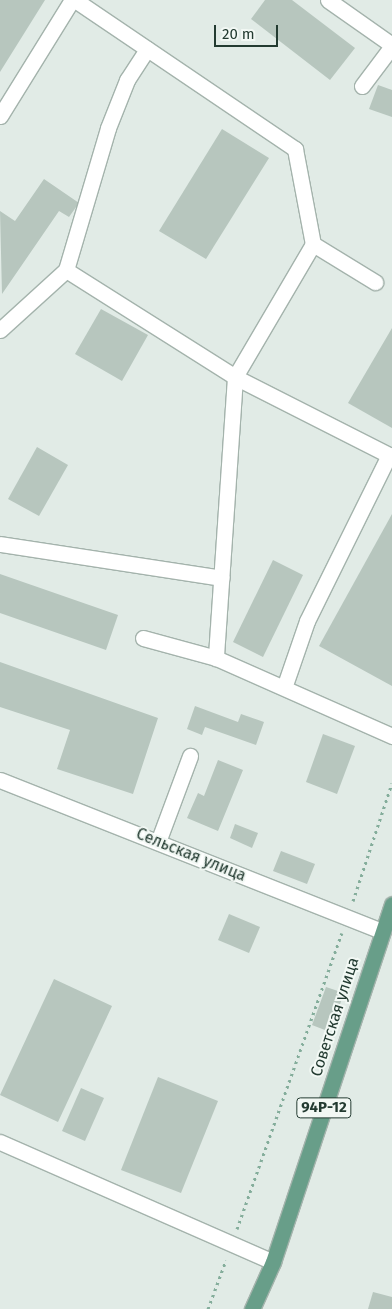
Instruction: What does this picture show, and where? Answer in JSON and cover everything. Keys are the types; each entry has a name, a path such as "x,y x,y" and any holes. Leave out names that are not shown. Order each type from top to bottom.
{"main road":[{"name":"Советская улица","path":"252,1309 273,1262 392,904"}],"street":[{"path":"0,116 74,0 296,149 313,244 235,377 216,658"},
{"path":"328,0 392,45 362,86"},
{"path":"0,330 66,270 108,128 147,48"},
{"path":"313,244 375,282"},
{"path":"66,270 235,377 391,455 307,621 285,685"},
{"path":"0,544 222,578"},
{"path":"143,638 216,658 285,685 392,736"},
{"path":"158,842 190,756"},
{"name":"Сельская улица","path":"0,780 382,931"},
{"path":"0,1142 273,1262"}],"path":[{"path":"208,1309 347,917 392,783"}],"building":[{"path":"0,0 45,0 0,72"},
{"path":"265,0 292,0 355,48 330,80 251,19"},
{"path":"378,85 392,90 392,117 369,109"},
{"path":"222,129 269,158 206,259 159,231"},
{"path":"44,179 79,203 69,217 59,211 2,294 0,211 15,221"},
{"path":"101,309 148,335 122,381 75,354"},
{"path":"392,328 392,428 348,403"},
{"path":"37,447 68,465 39,516 8,499"},
{"path":"392,514 392,686 319,646"},
{"path":"273,560 303,575 263,657 233,642"},
{"path":"0,574 118,615 106,650 0,613"},
{"path":"0,662 158,718 133,794 57,769 70,730 0,707"},
{"path":"195,706 238,722 241,714 264,722 256,745 205,727 202,735 187,729"},
{"path":"323,734 355,746 337,794 306,782"},
{"path":"218,760 243,770 218,831 187,818 198,793 204,796"},
{"path":"235,824 258,833 252,848 230,838"},
{"path":"281,851 315,864 307,884 273,871"},
{"path":"229,914 260,927 249,953 218,940"},
{"path":"54,979 112,1006 58,1122 0,1095"},
{"path":"326,987 344,993 330,1032 312,1025"},
{"path":"158,1077 218,1101 181,1193 121,1170"},
{"path":"81,1088 104,1098 85,1141 62,1131"},
{"path":"373,1292 392,1297 392,1309 368,1309"}]}
